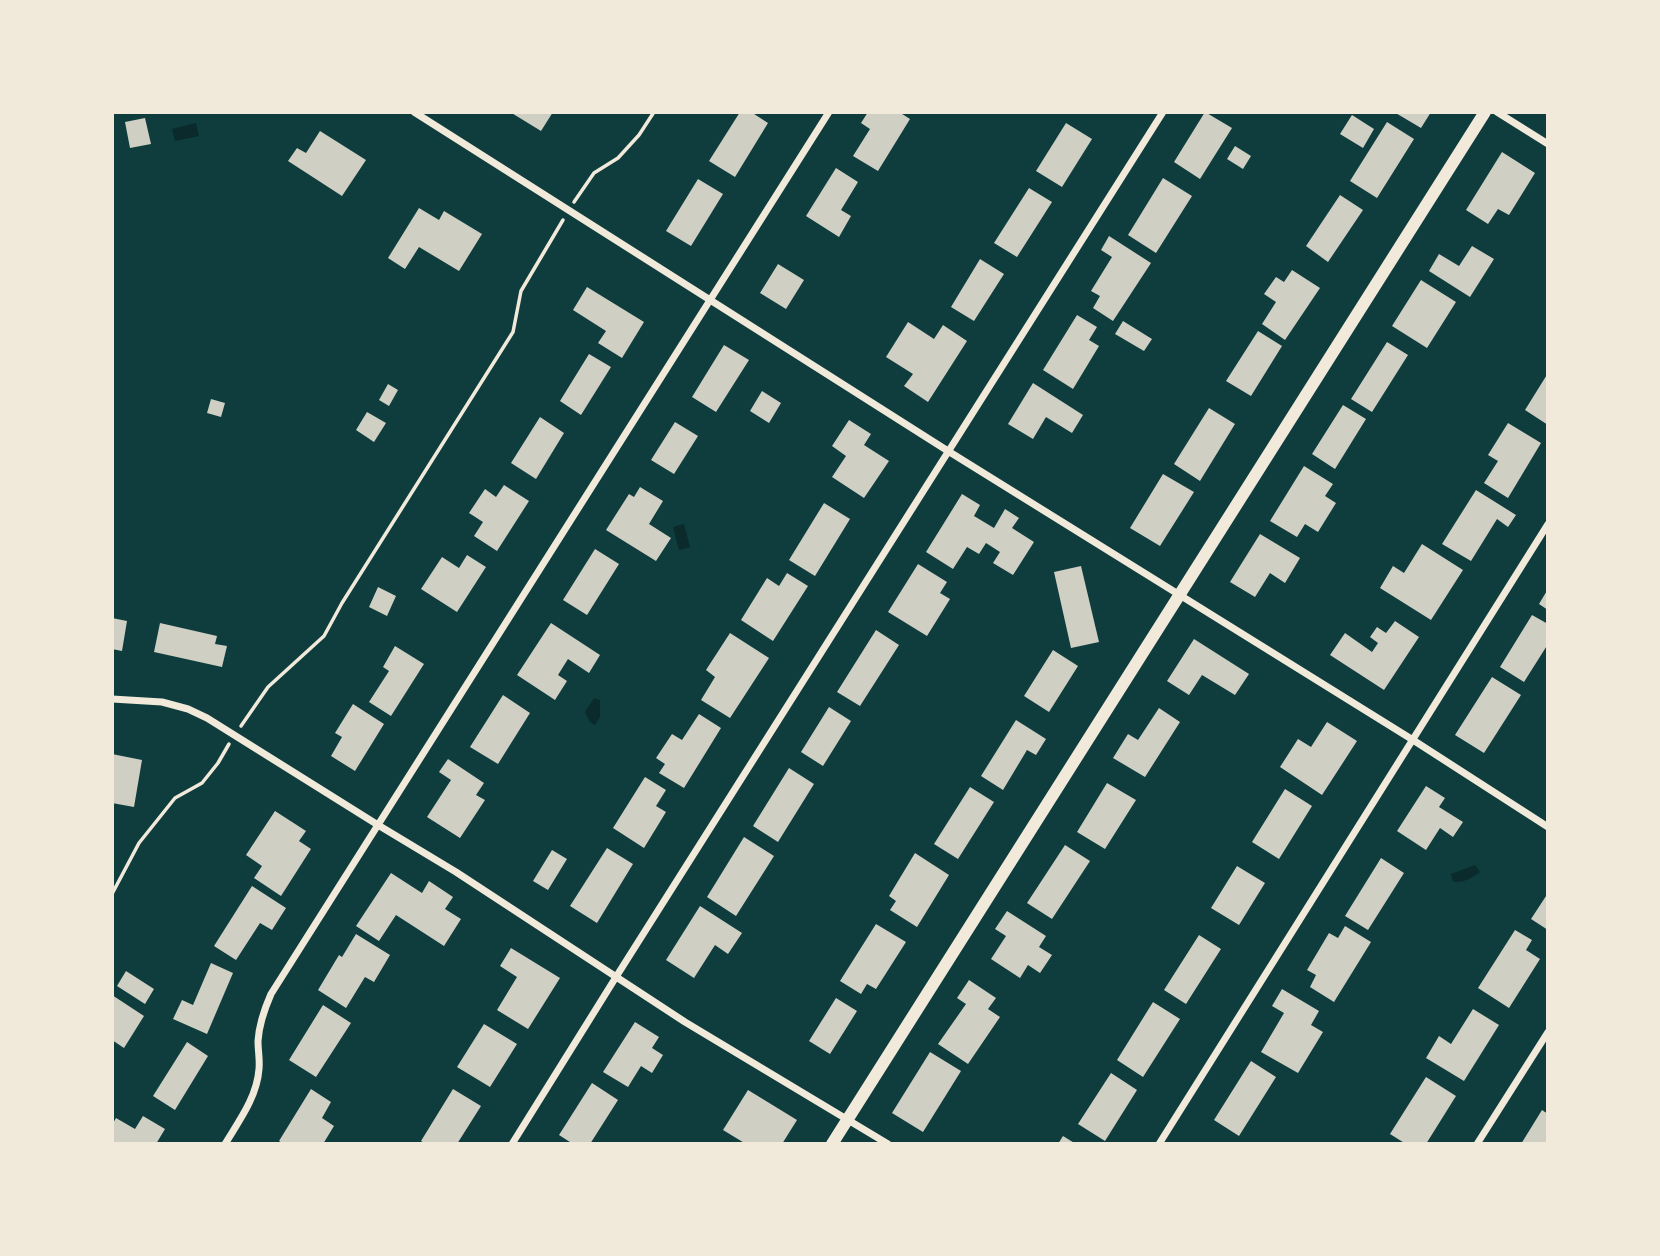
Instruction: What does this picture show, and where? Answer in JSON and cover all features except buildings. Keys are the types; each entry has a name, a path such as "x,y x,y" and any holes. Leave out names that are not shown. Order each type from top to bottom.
{"street":[{"path":"414,112 1548,827"},
{"path":"225,1144 250,1102 255,1088 259,1069 261,1017 271,994 829,112"},
{"path":"512,1144 1163,112"},
{"path":"832,1144 1485,112"},
{"path":"1497,112 1548,144"},
{"path":"1159,1144 1548,524"},
{"path":"112,699 162,702 188,709 207,718 456,872 685,1022 888,1144"},
{"path":"1477,1144 1548,1032"}],"path":[{"path":"112,894 139,843 175,798 202,783 268,687 324,636 513,331 521,292 569,210 594,173 618,158 639,135 654,112"}],"water":[{"path":"196,123 199,136 175,141 172,129"},
{"path":"684,524 690,547 679,550 673,527"},
{"path":"594,698 600,700 600,717 595,725 590,722 585,712"},
{"path":"1475,865 1480,872 1467,880 1453,882 1451,874"}]}
